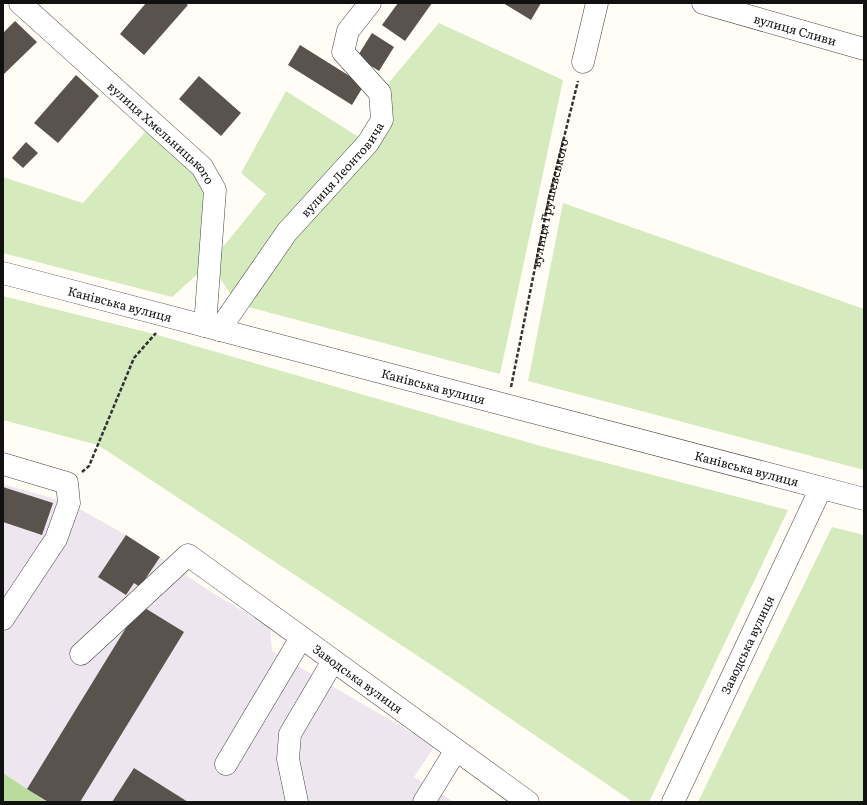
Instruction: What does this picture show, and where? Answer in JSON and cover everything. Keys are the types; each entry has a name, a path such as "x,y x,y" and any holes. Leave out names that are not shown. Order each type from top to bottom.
{"street":[{"name":"вулиця Хмельницького","path":"20,3 202,167 215,190 212,328"},
{"name":"вулиця Леонтовича","path":"212,328 287,232 368,143 382,120 380,93 343,52 348,31 370,3"},
{"path":"583,62 597,3"},
{"name":"вулиця Сливи","path":"703,3 864,49"},
{"name":"Канівська вулиця","path":"3,273 864,499"},
{"path":"3,464 68,493 56,539 3,619"},
{"name":"Заводська вулиця","path":"673,802 821,488"},
{"name":"Заводська вулиця","path":"81,654 188,555 528,802"},
{"path":"226,764 301,638"},
{"path":"297,802 288,759 290,734 333,661"},
{"path":"424,802 456,750"}],"path":[{"name":"вулиця Грушевського","path":"507,405 549,198 583,62"},
{"path":"68,493 89,466 134,358 154,334 180,320"}],"shaded area":[{"path":"3,484 69,503 126,535 211,592 270,627 272,651 435,746 414,777 454,802 48,802 3,773"}],"green space":[{"path":"439,23 563,80 500,374 237,304 210,263 266,194 241,173 286,91 368,143 380,93"},
{"path":"153,123 202,167 210,263 172,297 3,253 3,177 83,203"},
{"path":"563,203 864,309 864,470 528,381"},
{"path":"3,296 154,334 537,445 788,510 649,802 633,802 445,674 98,445 3,420"},
{"path":"832,527 864,535 864,802 698,802"},
{"path":"3,773 47,802 3,802"}],"building":[{"path":"146,3 185,3 188,5 144,55 120,34"},
{"path":"398,3 432,3 405,41 382,25"},
{"path":"503,3 541,3 531,20"},
{"path":"15,21 37,42 3,75 3,33"},
{"path":"372,33 394,47 379,71 357,57"},
{"path":"300,45 364,85 352,105 288,65"},
{"path":"76,75 99,96 58,143 34,123"},
{"path":"199,76 241,113 221,136 179,99"},
{"path":"26,142 38,153 23,168 12,158"},
{"path":"3,487 53,503 42,535 3,522"},
{"path":"126,535 160,557 140,587 134,583 126,595 98,577"},
{"path":"140,605 184,632 80,802 48,802 27,789"},
{"path":"134,768 188,802 112,802"}]}
